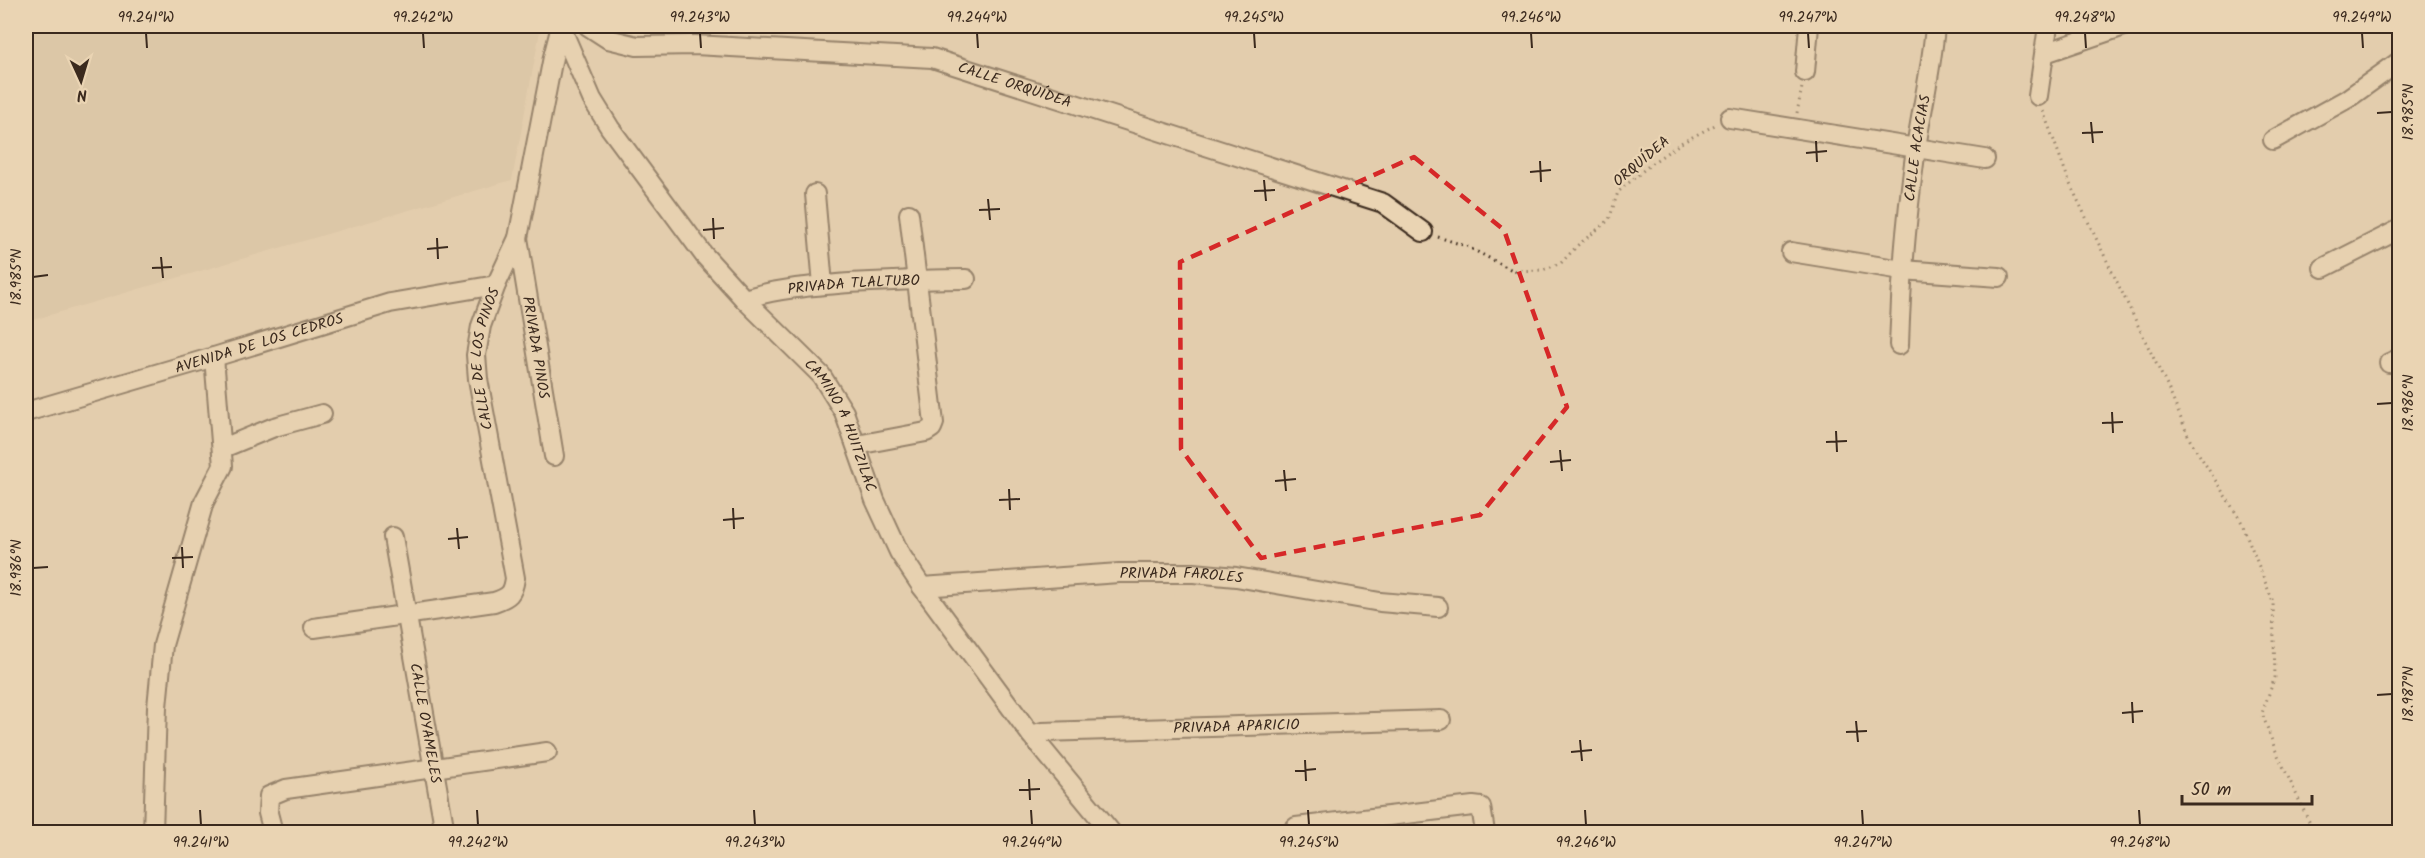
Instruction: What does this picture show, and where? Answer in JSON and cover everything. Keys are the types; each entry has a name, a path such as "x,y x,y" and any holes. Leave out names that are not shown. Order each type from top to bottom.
{"street":[{"name":"CALLE DE LOS PINOS","path":"407,613 494,602 508,597 513,590 515,578 476,366 481,326 496,285 518,238 561,26"},
{"name":"CAMINO A HUITZILAC","path":"561,26 592,99 610,128 704,255 744,299 821,375 844,412 875,500 899,552 922,587 1031,735 1112,832"},
{"name":"CALLE ORQUÍDEA","path":"588,26 608,39 637,46 706,45 932,58 1383,202 1423,232"},
{"path":"1805,72 1809,26"},
{"name":"CALLE ACACIAS","path":"1899,345 1902,270 1917,147 1932,64 1935,26"},
{"path":"2038,96 2048,26"},
{"path":"2045,53 2124,26"},
{"path":"2273,140 2347,99 2400,61"},
{"path":"1730,118 1985,159"},
{"path":"815,194 823,285"},
{"path":"909,214 916,279 966,279"},
{"path":"2323,268 2400,229"},
{"name":"PRIVADA PINOS","path":"518,238 554,456"},
{"path":"1791,252 1902,270 1999,277"},
{"name":"PRIVADA TLALTUBO","path":"744,299 770,291 916,279 934,423 932,428 926,432 857,445"},
{"name":"AVENIDA DE LOS CEDROS","path":"26,412 390,303 496,285"},
{"path":"153,832 157,706 164,645 204,502 223,466 214,357"},
{"path":"223,448 274,427 322,414"},
{"name":"CALLE OYAMELES","path":"393,537 445,832"},
{"name":"PRIVADA FAROLES","path":"922,587 1119,573 1194,573 1380,602 1438,607"},
{"path":"314,628 407,613"},
{"name":"PRIVADA APARICIO","path":"1031,735 1054,732 1441,720"},
{"path":"273,832 268,813 269,796 286,789 547,752"},
{"path":"1292,832 1296,827 1473,806 1481,807 1485,832"}],"path":[{"path":"1794,130 1805,72"},
{"path":"2038,96 2070,184 2158,367 2190,440 2241,521 2273,602 2275,677 2262,713 2275,749 2314,832"},
{"name":"ORQUÍDEA","path":"1423,232 1466,246 1514,271 1543,270 1561,263 1578,245 1609,220 1618,192 1652,163 1681,143 1730,118"}],"highlighted area":[{"path":"1414,157 1504,230 1567,407 1480,515 1261,558 1181,449 1180,262"}],"shaded area":[{"path":"26,26 541,26 512,180 26,322"}]}
